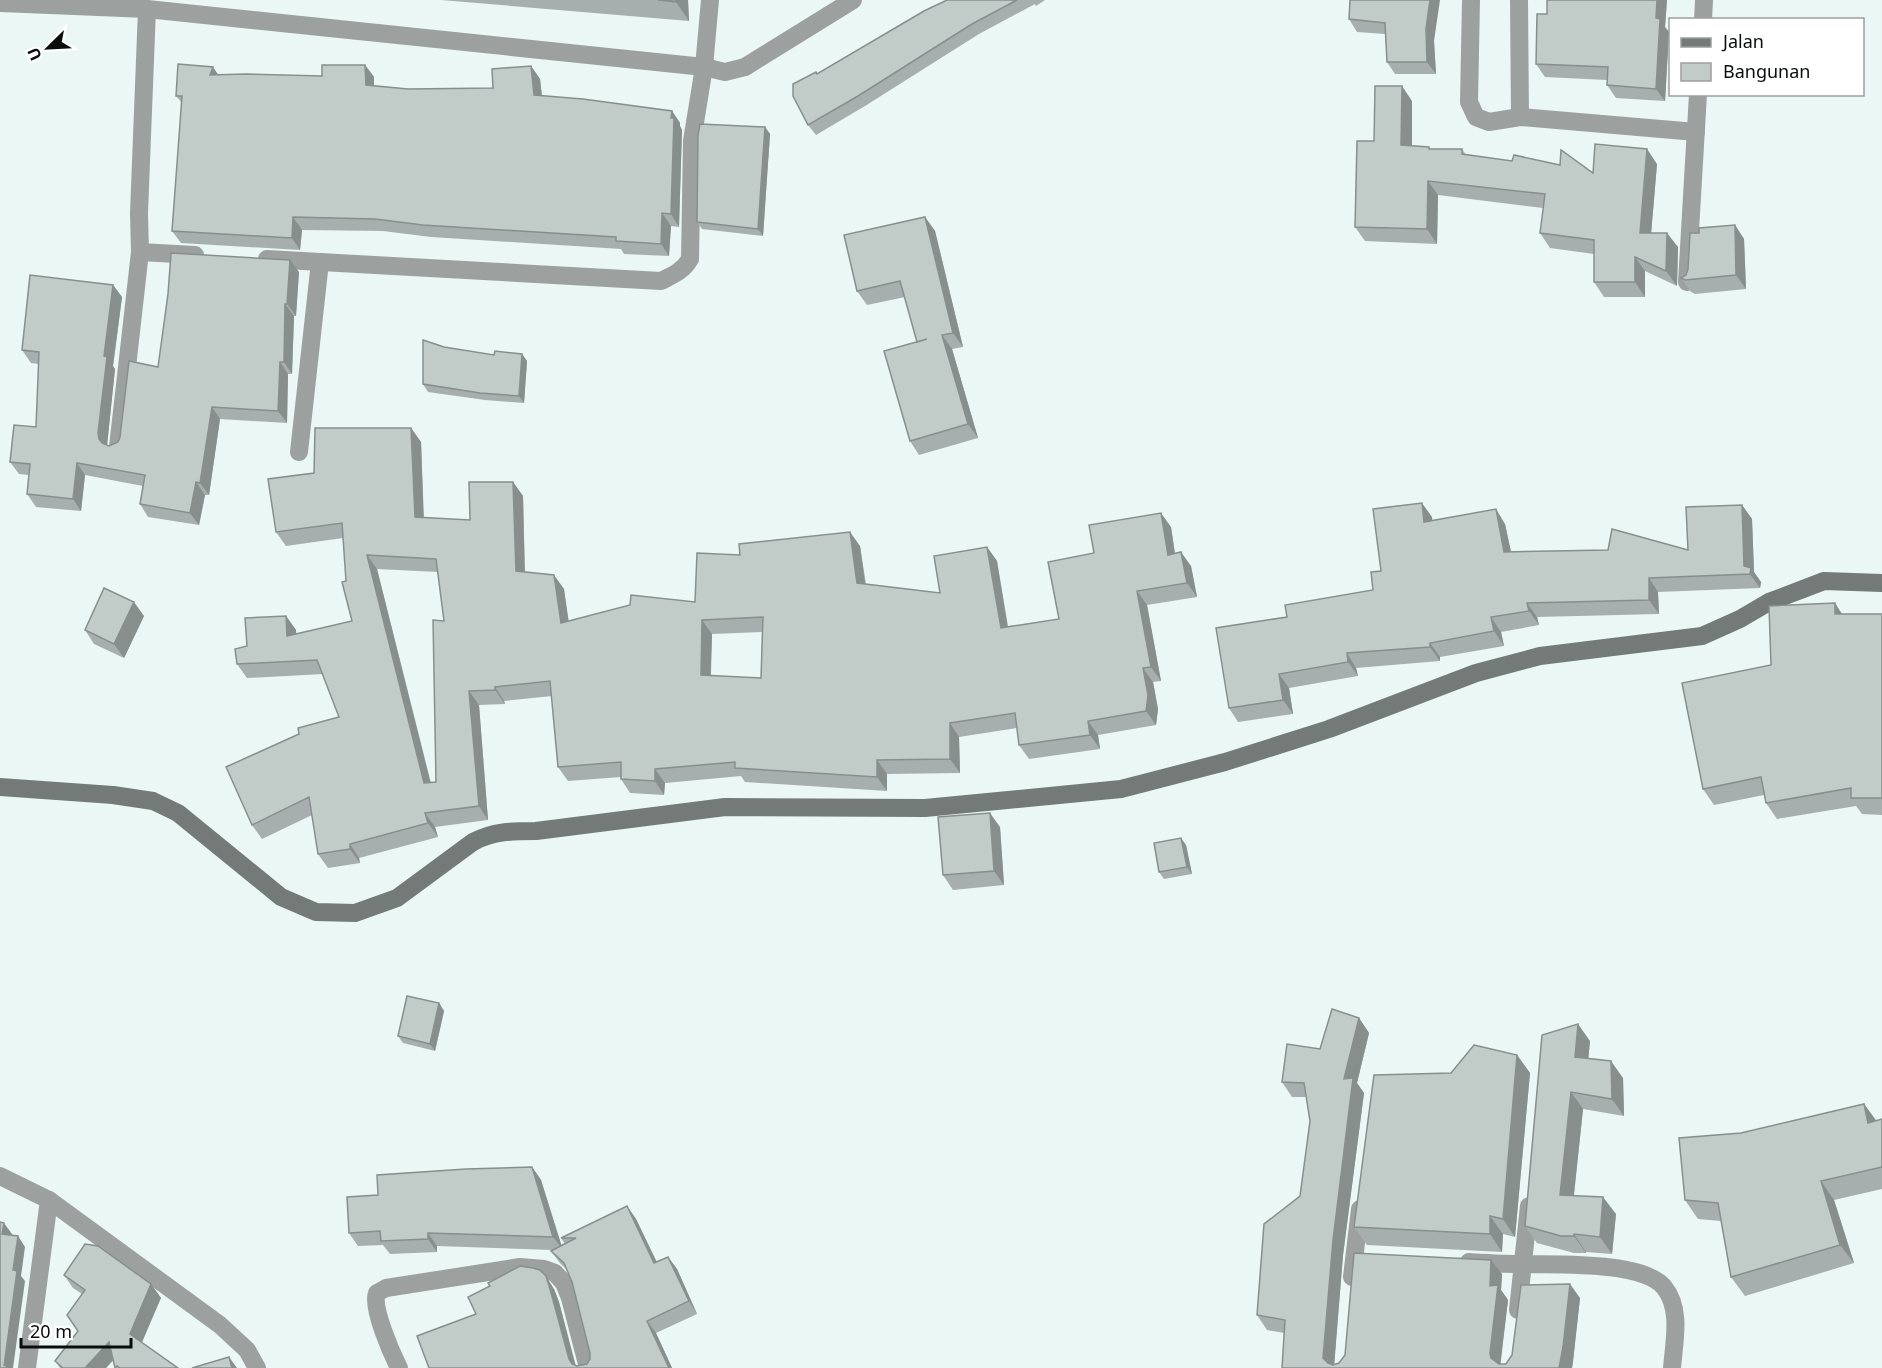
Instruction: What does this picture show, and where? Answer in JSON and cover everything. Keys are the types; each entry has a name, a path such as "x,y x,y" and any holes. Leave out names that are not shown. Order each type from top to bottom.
{"street":[{"path":"248,258 661,280 676,274 690,259 692,141 704,67 710,0"},
{"path":"0,3 147,9 704,67 725,72 745,67 853,0"},
{"path":"1471,0 1469,102 1476,117 1489,122 1520,117 1696,132"},
{"path":"1520,0 1520,117"},
{"path":"1703,18 1704,0"},
{"path":"118,447 140,252 139,213 147,9"},
{"path":"1687,282 1698,96"},
{"path":"140,252 212,256"},
{"path":"299,452 320,262"},
{"path":"0,787 113,795 153,801 178,813 281,897 316,912 355,913 397,898 484,836 509,831 536,831 725,807 925,808 1121,789 1225,762 1329,729 1476,674 1529,658 1702,636 1740,619 1769,602 1824,581 1882,583"},
{"path":"0,1176 49,1200 220,1325 247,1350 257,1368"},
{"path":"1351,1290 1363,1188"},
{"path":"1517,1322 1530,1194"},
{"path":"32,1365 49,1200"},
{"path":"1354,1256 1377,1257"},
{"path":"1456,1261 1583,1264 1645,1274 1663,1286 1672,1303 1676,1326 1672,1368"},
{"path":"399,1368 378,1312 376,1293 386,1288 520,1267 555,1272 564,1283 588,1368"}],"building":[{"path":"947,0 1017,0 972,24 808,125 793,96 793,84 816,72 817,74 924,11"},
{"path":"1350,0 1430,0 1426,29 1427,62 1387,62 1385,23 1349,19"},
{"path":"1547,0 1657,0 1656,18 1660,19 1656,89 1607,85 1608,67 1536,64 1537,14 1547,14"},
{"path":"178,64 213,67 210,75 322,76 322,65 365,65 366,85 408,89 493,88 492,69 531,66 534,95 672,111 671,118 674,118 671,214 662,213 661,244 616,241 616,237 423,225 375,219 293,217 292,238 172,231 182,96 176,96"},
{"path":"1375,86 1402,86 1401,145 1429,147 1429,149 1462,149 1462,154 1512,161 1514,155 1560,165 1561,150 1593,173 1595,144 1647,149 1640,233 1667,233 1666,271 1635,257 1635,282 1594,282 1594,240 1540,233 1545,194 1428,181 1427,229 1355,227 1357,141 1374,141"},
{"path":"700,124 765,127 758,229 697,222"},
{"path":"925,217 953,333 942,335 968,424 910,441 884,351 917,342 900,281 857,291 844,235"},
{"path":"1735,225 1736,275 1685,280 1681,278 1686,275 1688,269 1690,233 1699,233 1699,228"},
{"path":"171,253 290,260 287,304 285,304 284,362 280,362 278,411 212,407 200,483 196,482 190,513 140,504 145,475 77,463 73,499 27,494 30,464 10,462 14,425 36,427 39,352 22,350 30,275 113,285 98,433 102,443 109,446 118,442 120,437 129,361 158,367"},
{"path":"423,340 444,347 494,355 495,351 522,354 519,396 480,393 423,384"},
{"path":"315,428 411,428 415,517 470,520 469,482 513,482 516,571 554,575 561,623 630,605 631,595 695,602 697,553 740,555 739,544 850,532 857,583 940,593 934,556 987,547 1001,628 1059,619 1048,562 1094,553 1089,525 1161,513 1168,555 1181,552 1187,583 1137,591 1151,667 1143,668 1148,695 1146,711 1088,721 1090,735 1019,745 1015,713 950,723 950,759 877,760 877,777 735,768 735,762 655,769 655,781 621,779 621,762 558,767 550,681 495,687 495,690 469,691 479,806 425,813 428,823 350,844 350,849 318,854 309,797 252,825 226,767 299,734 298,728 339,717 317,660 237,664 235,649 247,646 245,618 286,616 287,636 352,621 342,582 346,581 342,523 276,532 268,479 314,473","holes":["367,555 436,559 444,621 433,620 436,782 424,783","763,617 761,678 701,675 702,620"]},
{"path":"1422,503 1424,522 1496,509 1504,552 1608,550 1612,529 1688,550 1686,507 1742,505 1744,566 1751,568 1750,574 1649,578 1649,600 1527,603 1529,611 1491,617 1494,631 1430,643 1430,647 1347,653 1348,662 1279,674 1283,700 1229,708 1216,628 1287,617 1285,605 1373,590 1371,572 1381,571 1373,509"},
{"path":"104,588 134,602 114,644 85,630"},
{"path":"1835,603 1835,614 1882,614 1882,798 1851,798 1851,788 1766,803 1761,777 1703,789 1682,683 1771,665 1769,606"},
{"path":"990,813 994,871 943,875 938,817"},
{"path":"1181,838 1187,867 1159,872 1154,843"},
{"path":"407,996 439,1003 430,1044 398,1036"},
{"path":"1332,1009 1359,1018 1344,1079 1353,1078 1333,1240 1323,1358 1333,1365 1339,1363 1345,1355 1354,1253 1491,1260 1490,1286 1498,1285 1490,1353 1491,1358 1499,1364 1506,1364 1512,1355 1521,1285 1570,1284 1559,1368 1282,1368 1285,1320 1257,1315 1264,1224 1300,1196 1310,1121 1304,1083 1282,1082 1287,1044 1320,1049"},
{"path":"1578,1024 1575,1057 1611,1061 1612,1099 1571,1092 1560,1195 1603,1197 1600,1237 1574,1234 1574,1236 1561,1236 1525,1226 1542,1035"},
{"path":"1474,1045 1517,1055 1503,1219 1490,1216 1490,1234 1354,1227 1374,1075 1451,1073"},
{"path":"1864,1104 1868,1123 1882,1119 1882,1167 1821,1181 1840,1245 1731,1277 1718,1203 1685,1200 1679,1138 1741,1133"},
{"path":"532,1167 553,1237 428,1233 428,1239 381,1241 380,1231 349,1233 347,1197 378,1195 377,1175"},
{"path":"627,1206 654,1263 668,1257 689,1301 647,1321 669,1368 429,1368 417,1336 476,1314 468,1297 490,1286 488,1283 520,1266 540,1270 546,1276 569,1359 577,1366 587,1364 590,1353 572,1282 564,1263 551,1251 576,1238 561,1238"},
{"path":"0,1222 4,1223 2,1234 18,1236 13,1270 17,1271 4,1366 7,1361 6,1368 0,1368"},
{"path":"85,1244 98,1246 151,1284 130,1334 178,1368 120,1368 117,1366 115,1368 109,1342 85,1368 63,1368 55,1361 78,1331 67,1315 85,1290 64,1275"},
{"path":"229,1357 232,1368 192,1368"}]}
